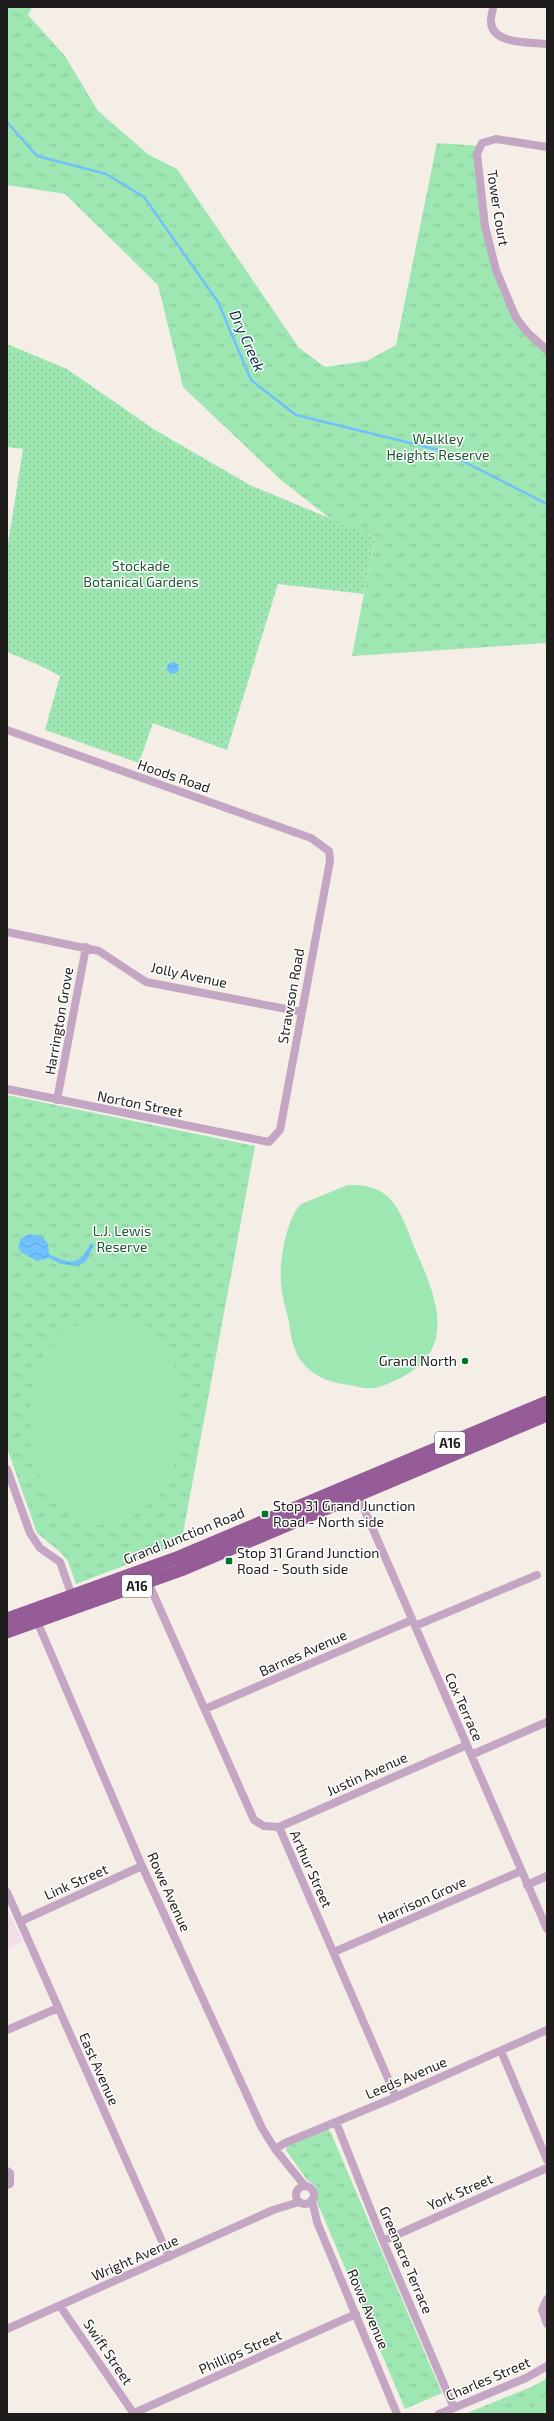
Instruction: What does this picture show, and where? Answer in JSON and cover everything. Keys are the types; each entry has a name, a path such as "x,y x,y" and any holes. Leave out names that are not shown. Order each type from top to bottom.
{"highway":[{"name":"Grand Junction Road","path":"7,1618 148,1582 355,1490 547,1402"},
{"name":"Grand Junction Road","path":"7,1632 37,1622 74,1602 179,1558 547,1415"}],"street":[{"path":"493,7 490,23 495,34 502,38 547,44"},
{"name":"Tower Court","path":"547,147 496,139 482,143 477,154 485,226 496,270 516,318 528,333 547,350"},
{"name":"Hoods Road","path":"7,730 311,838 328,851"},
{"name":"Strawson Road","path":"269,1142 280,1130 330,861 328,851"},
{"name":"Jolly Avenue","path":"7,932 86,947 109,956 146,982 302,1012"},
{"name":"Harrington Grove","path":"57,1100 86,947"},
{"name":"Norton Street","path":"7,1089 269,1142"},
{"path":"7,1469 32,1538 40,1548 60,1562 74,1602"},
{"name":"Cox Terrace","path":"355,1490 547,1930"},
{"name":"Barnes Avenue","path":"205,1709 413,1623 537,1575"},
{"name":"Arthur Street","path":"148,1582 254,1820 264,1826 279,1827 396,2097"},
{"name":"Rowe Avenue","path":"37,1622 142,1866 262,2128 289,2168 300,2190 301,2203 317,2222"},
{"path":"471,1755 547,1722"},
{"name":"Justin Avenue","path":"279,1827 467,1745"},
{"name":"Link Street","path":"20,1921 142,1866"},
{"name":"Harrison Grove","path":"334,1952 521,1871"},
{"path":"527,1884 547,1876"},
{"name":"East Avenue","path":"7,1892 169,2257"},
{"path":"7,2030 58,2008"},
{"name":"Leeds Avenue","path":"275,2149 285,2143 396,2097 547,2030"},
{"path":"501,2051 547,2160"},
{"name":"Greenacre Terrace","path":"336,2122 383,2241 454,2408"},
{"name":"York Street","path":"383,2241 547,2168"},
{"path":"7,2171 10,2173 10,2184 7,2185"},
{"name":"Rowe Avenue","path":"300,2190 313,2191 312,2200 317,2222 396,2410 402,2414"},
{"name":"Wright Avenue","path":"273,2210 300,2190"},
{"name":"Wright Avenue","path":"7,2329 273,2210 312,2200"},
{"path":"547,2299 542,2310 547,2324"},
{"name":"Swift Street","path":"60,2306 134,2414"},
{"name":"Phillips Street","path":"134,2414 356,2314"},
{"name":"Charles Street","path":"439,2414 526,2378 547,2366"}],"shaded area":[{"path":"7,1909 23,1942 7,1949"}],"green space":[{"name":"Walkley Heights Reserve","path":"7,7 32,7 28,15 65,56 98,111 149,155 177,169 299,348 325,367 367,361 396,345 437,143 481,146 481,192 493,259 528,333 547,350 547,643 352,656 375,537 335,522 282,481 183,387 158,285 65,194 7,185"},
{"name":"Stockade Botanical Gardens","path":"7,344 67,369 155,430 250,485 375,537 364,594 278,584 227,750 153,723 139,763 45,730 60,676 41,666 7,652 7,550 23,449 7,447"},
{"name":"L.J. Lewis Reserve","path":"7,1095 255,1146 181,1544 76,1584 68,1561 60,1552 37,1533 7,1448"},
{"path":"348,1185 374,1188 383,1193 392,1201 404,1221 425,1271 437,1313 437,1331 432,1348 422,1363 404,1376 376,1388 361,1387 330,1381 317,1375 306,1367 294,1348 282,1289 282,1253 291,1220 296,1211 301,1204"},
{"path":"96,1317 139,1322 159,1337 170,1355 177,1377 181,1401 181,1426 177,1450 171,1472 163,1490 147,1506 130,1518 108,1525 85,1522 66,1513 51,1498 41,1480 34,1459 30,1437 32,1393 37,1366 54,1342 78,1325"},
{"path":"328,2129 442,2393 405,2409 317,2202 316,2186 307,2180 286,2150 287,2146"},
{"path":"547,2378 547,2414 465,2414 536,2385"},
{"path":"547,2394 547,2414 529,2414 536,2403"}],"water":[{"path":"171,662 175,662 179,668 175,674 171,674 167,670 167,666"},
{"path":"29,1234 42,1236 48,1244 49,1254 69,1261 74,1261 82,1256 91,1243 94,1245 86,1261 78,1266 61,1264 49,1258 37,1261 21,1252 18,1247 21,1238"}],"waterway":[{"name":"Dry Creek","path":"7,122 37,156 106,174 144,197 218,302 251,380 296,415 443,451 547,504"}],"place":[{"name":"Grand North","path":"465,1361"},
{"name":"Stop 31 Grand Junction Road - North side","path":"265,1514"},
{"name":"Stop 31 Grand Junction Road - South side","path":"229,1561"}]}
